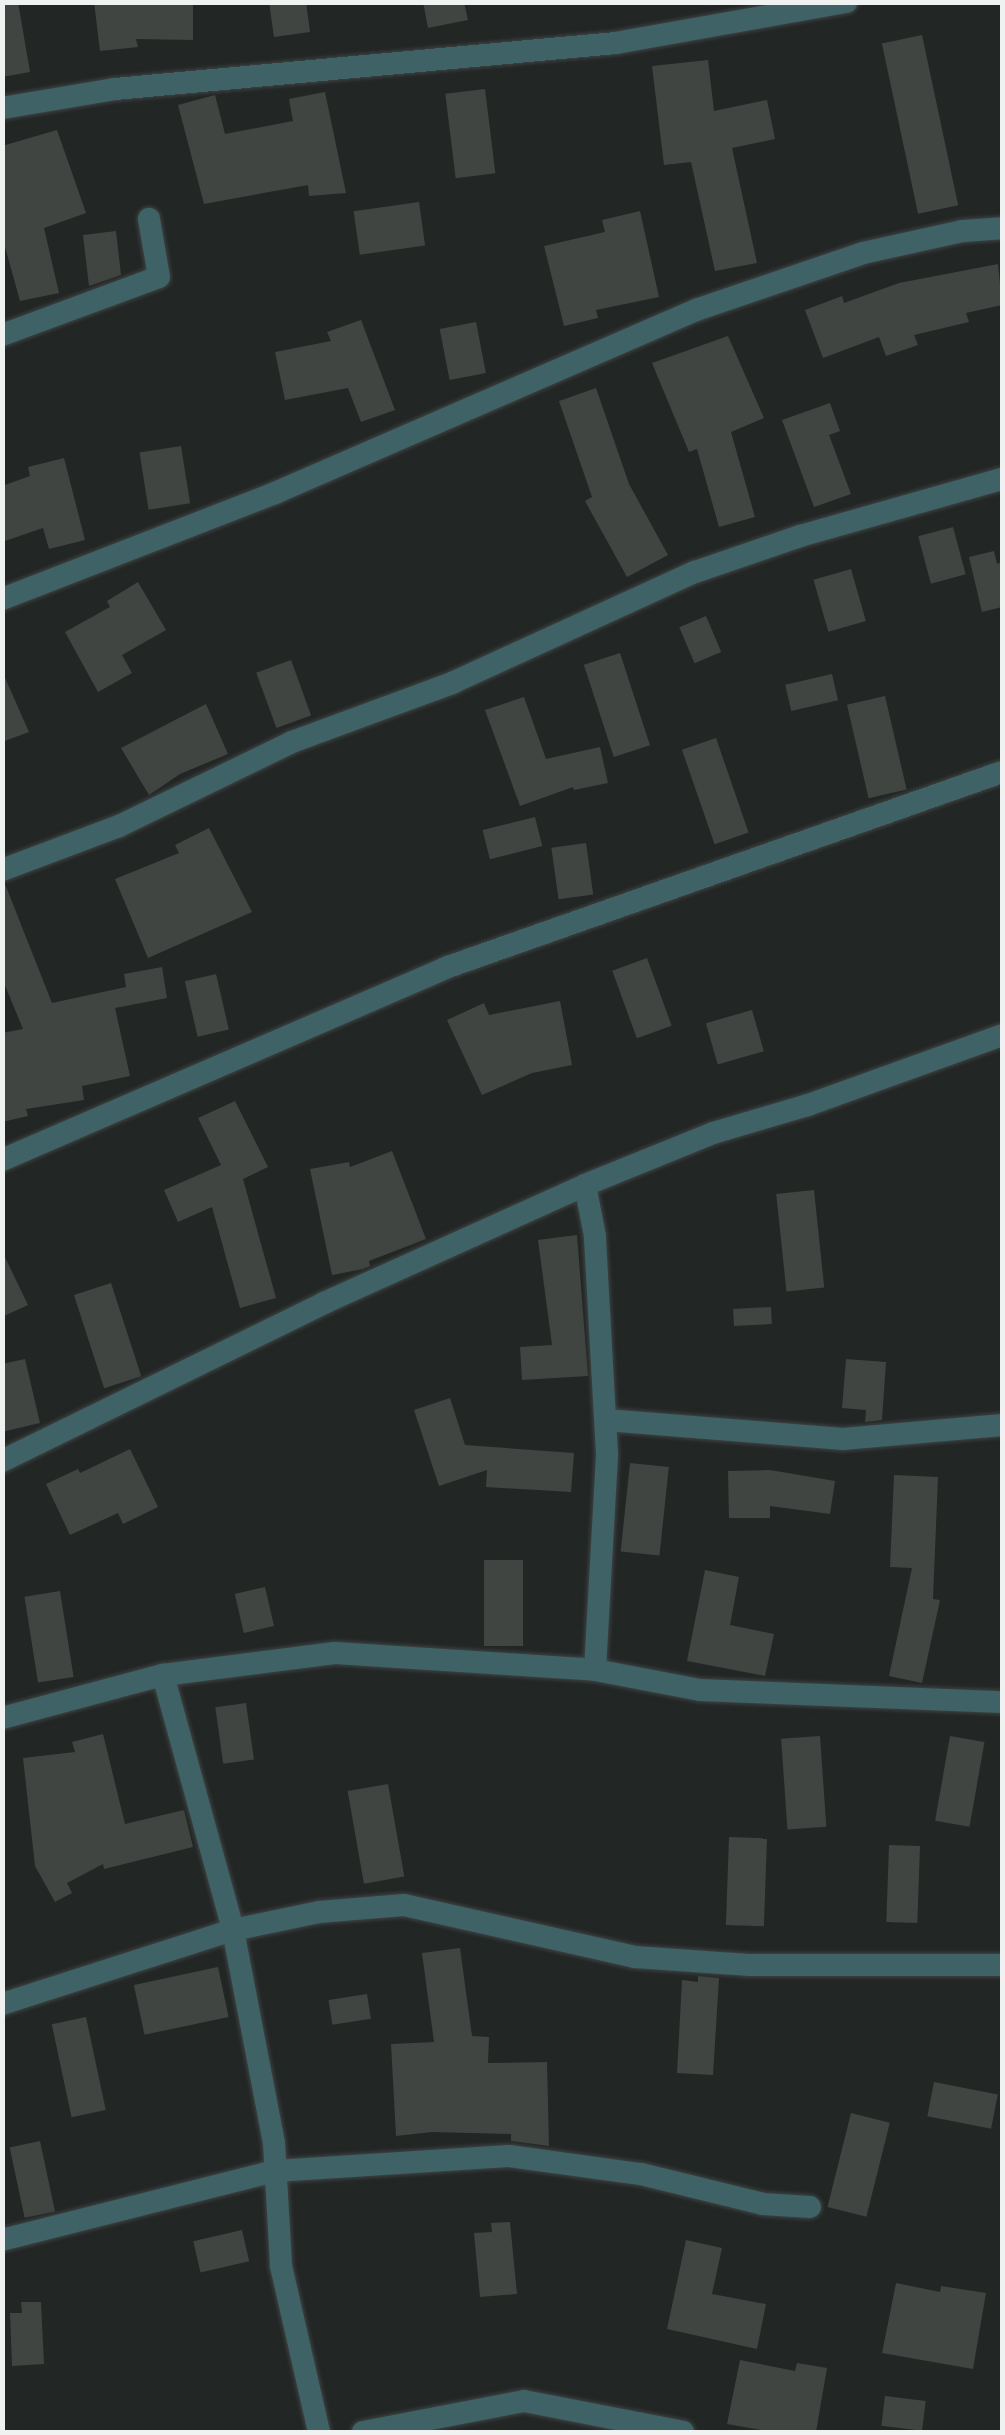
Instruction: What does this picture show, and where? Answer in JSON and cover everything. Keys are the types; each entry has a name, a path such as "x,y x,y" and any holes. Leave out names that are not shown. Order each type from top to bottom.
{"street":[{"path":"2,108 115,89 616,43 846,2"},
{"path":"2,335 159,277 149,219"},
{"path":"2,599 110,554 276,493 696,310 863,253 962,230 1002,228"},
{"path":"2,870 118,826 292,742 452,683 695,572 800,536 1002,479"},
{"path":"2,1160 444,968 1002,772"},
{"path":"2,1461 32,1450 358,1287 584,1185 714,1133 808,1105 1002,1035"},
{"path":"584,1185 595,1236 606,1420 594,1670"},
{"path":"606,1420 843,1439 1002,1425"},
{"path":"2,1718 163,1675 334,1653 594,1670 700,1690 1002,1702"},
{"path":"163,1675 232,1930 274,2143 281,2266 319,2432"},
{"path":"2,2004 232,1930 319,1912 404,1905 634,1957 750,1965 1002,1965"},
{"path":"2,2240 275,2171 509,2156 642,2174 763,2204 810,2206"},
{"path":"362,2432 524,2402 683,2432"}],"building":[{"path":"2,2 18,2 30,72 2,77"},
{"path":"94,2 193,2 193,40 136,39 138,47 100,51"},
{"path":"269,2 306,2 310,32 274,37"},
{"path":"423,2 464,2 468,20 428,28"},
{"path":"922,35 958,205 918,214 882,44"},
{"path":"708,60 714,111 767,100 775,139 732,148 757,263 715,271 691,162 664,165 652,66"},
{"path":"485,89 495,173 456,178 445,94"},
{"path":"325,92 346,193 309,196 308,185 204,204 178,105 215,95 225,134 293,121 289,99"},
{"path":"57,130 86,213 44,228 59,293 20,301 2,236 2,146"},
{"path":"419,202 425,246 360,255 354,211"},
{"path":"640,211 659,297 596,310 598,318 564,326 544,246 605,232 602,220"},
{"path":"116,231 121,275 89,286 83,235"},
{"path":"998,264 1002,305 966,313 969,322 914,335 918,345 886,356 879,337 823,358 805,310 842,296 844,303 899,283"},
{"path":"361,320 395,410 361,422 348,388 285,400 275,352 331,341 327,332"},
{"path":"476,322 486,373 450,380 440,329"},
{"path":"728,336 764,418 731,432 755,517 719,527 697,449 689,452 652,363"},
{"path":"596,388 629,484 668,555 627,577 585,501 592,497 559,401"},
{"path":"830,403 840,431 829,435 851,494 814,507 782,420"},
{"path":"181,446 190,503 149,510 140,453"},
{"path":"64,458 85,540 49,549 43,528 2,542 2,486 30,476 28,467"},
{"path":"953,527 966,574 931,584 918,536"},
{"path":"994,551 997,564 1002,562 1002,607 982,612 969,557"},
{"path":"851,569 866,621 828,632 814,580"},
{"path":"138,582 166,630 122,655 132,673 98,692 65,632 110,607 107,601"},
{"path":"706,616 721,652 695,663 679,627"},
{"path":"620,653 650,745 614,757 584,665"},
{"path":"291,660 311,715 276,728 256,673"},
{"path":"2,671 29,732 2,742"},
{"path":"832,674 838,700 791,711 785,685"},
{"path":"885,696 907,790 869,798 847,705"},
{"path":"524,697 546,759 600,747 608,783 574,790 573,787 520,806 485,710"},
{"path":"206,704 228,754 180,774 149,795 121,748"},
{"path":"716,738 749,833 715,844 682,750"},
{"path":"535,817 542,846 490,859 483,830"},
{"path":"209,828 252,912 148,958 115,879 179,853 175,845"},
{"path":"586,843 593,894 559,899 551,848"},
{"path":"5,884 52,1003 126,987 124,974 162,967 167,998 115,1008 130,1076 82,1086 84,1100 26,1109 28,1116 2,1122 2,1033 23,1029 2,978"},
{"path":"647,958 672,1026 637,1038 612,971"},
{"path":"216,974 229,1030 198,1037 185,981"},
{"path":"560,1001 572,1065 532,1073 482,1095 447,1020 484,1003 489,1015"},
{"path":"752,1010 764,1051 718,1065 706,1023"},
{"path":"235,1101 268,1167 243,1179 276,1298 240,1308 212,1207 178,1222 164,1190 221,1165 198,1118"},
{"path":"392,1151 426,1239 369,1261 370,1266 363,1269 332,1275 310,1169 349,1162 350,1167"},
{"path":"814,1190 824,1287 786,1291 776,1194"},
{"path":"577,1235 588,1376 522,1380 520,1347 552,1345 538,1240"},
{"path":"2,1251 28,1305 2,1317"},
{"path":"111,1283 141,1376 104,1388 74,1295"},
{"path":"771,1307 772,1324 734,1326 733,1309"},
{"path":"25,1359 40,1423 2,1432 2,1364"},
{"path":"846,1359 886,1362 882,1420 865,1422 866,1410 842,1408"},
{"path":"450,1398 465,1445 574,1453 571,1492 486,1487 487,1470 439,1486 414,1410"},
{"path":"130,1449 158,1507 123,1524 118,1513 70,1535 46,1484"},
{"path":"630,1463 669,1467 659,1556 621,1552"},
{"path":"770,1470 835,1481 830,1514 770,1506 770,1518 729,1518 728,1471"},
{"path":"894,1475 938,1477 933,1599 940,1600 922,1683 889,1676 912,1568 890,1567"},
{"path":"484,1560 523,1560 523,1646 484,1646"},
{"path":"705,1570 739,1577 730,1625 774,1634 765,1676 687,1661"},
{"path":"265,1587 274,1626 244,1633 235,1594"},
{"path":"60,1591 74,1677 38,1683 24,1597"},
{"path":"246,1703 254,1759 223,1764 215,1707"},
{"path":"103,1734 125,1824 184,1810 193,1847 104,1869 103,1864 67,1883 72,1893 55,1902 35,1866 23,1758 75,1752 72,1742"},
{"path":"820,1736 826,1827 787,1829 781,1739"},
{"path":"950,1736 984,1742 970,1827 935,1821"},
{"path":"388,1784 404,1877 364,1884 348,1791"},
{"path":"729,1837 767,1838 764,1926 726,1925"},
{"path":"889,1845 920,1846 917,1923 886,1922"},
{"path":"460,1948 472,2036 489,2037 488,2063 547,2062 549,2146 511,2141 511,2134 432,2132 396,2136 391,2044 434,2042 422,1953"},
{"path":"218,1967 229,2017 144,2035 134,1985"},
{"path":"698,1976 719,1978 713,2075 677,2073 682,1980 698,1982"},
{"path":"367,1994 371,2019 332,2025 328,2000"},
{"path":"86,2017 106,2110 72,2117 52,2024"},
{"path":"934,2082 998,2094 991,2129 927,2116"},
{"path":"851,2113 890,2123 866,2217 828,2207"},
{"path":"40,2141 55,2211 25,2218 10,2147"},
{"path":"510,2222 517,2294 480,2297 474,2233 492,2232 491,2223"},
{"path":"242,2230 249,2261 200,2272 193,2241"},
{"path":"686,2240 722,2248 712,2294 766,2304 757,2349 667,2329"},
{"path":"896,2283 940,2292 941,2286 986,2293 973,2369 882,2353"},
{"path":"21,2302 41,2302 44,2364 12,2366 10,2313 22,2313"},
{"path":"740,2360 795,2371 797,2363 827,2368 816,2432 772,2432 727,2424"},
{"path":"885,2396 926,2401 922,2431 881,2426"}]}
